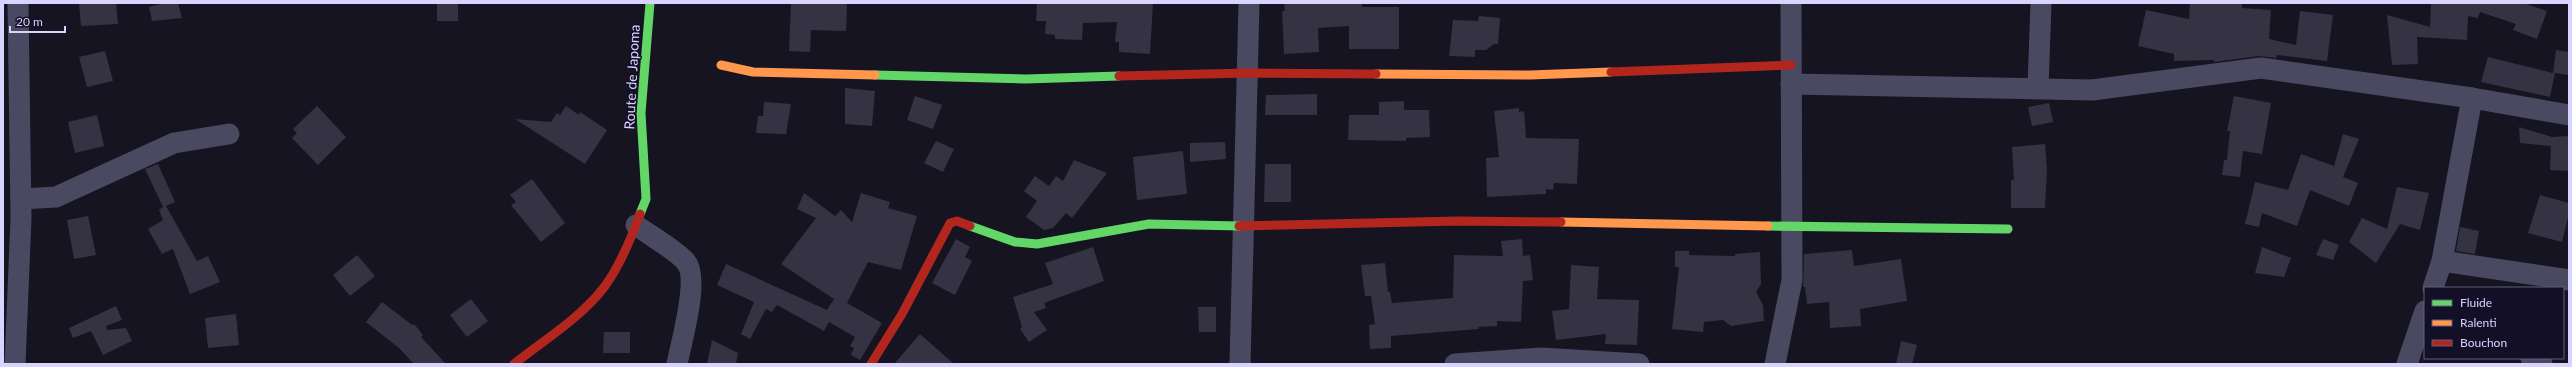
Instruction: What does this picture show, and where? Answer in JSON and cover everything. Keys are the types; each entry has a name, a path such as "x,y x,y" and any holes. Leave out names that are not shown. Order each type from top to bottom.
{"street":[{"path":"15,364 21,199 18,3"},
{"name":"Route de Japoma","path":"514,364 580,311 605,286 627,249 646,199 641,113 650,3"},
{"path":"1240,364 1249,3"},
{"path":"1775,364 1792,280 1791,3"},
{"path":"2038,87 2041,3"},
{"path":"721,65 753,72 1026,78 1248,73 1791,75 2092,90 2261,68 2472,98 2569,115"},
{"path":"2433,287 2442,261 2472,98"},
{"path":"21,199 56,197 174,142 229,134"},
{"path":"870,364 902,314 950,223 963,222 1015,242 1037,244 1149,224 1244,226 1458,221 1792,228 2008,229"},
{"path":"636,225 687,262 691,274 692,288 677,364"},
{"path":"2442,261 2569,280"},
{"path":"2407,364 2424,314"},
{"path":"1455,364 1541,358 1639,364"}],"building":[{"path":"79,3 116,3 118,24 81,26"},
{"path":"164,3 178,3 182,18 152,21 149,7"},
{"path":"437,3 458,3 458,21 437,21"},
{"path":"791,3 847,3 846,31 811,30 810,52 789,51"},
{"path":"1037,3 1153,3 1150,54 1119,52 1119,42 1115,42 1117,22 1083,23 1082,40 1055,39 1055,35 1045,34 1046,21 1036,21"},
{"path":"1284,3 1362,3 1362,7 1399,7 1399,49 1349,49 1349,26 1318,28 1319,52 1284,54 1282,11 1285,11"},
{"path":"2190,3 2242,3 2242,8 2271,10 2269,39 2296,45 2300,11 2333,15 2327,61 2277,55 2276,58 2259,56 2214,62 2214,60 2174,61 2174,54 2138,46 2146,10 2189,19"},
{"path":"2431,3 2523,3 2547,11 2537,39 2513,30 2516,24 2480,12 2478,18 2468,16 2467,40 2417,37 2418,64 2392,65 2387,15 2430,27"},
{"path":"1479,16 1500,18 1498,44 1494,44 1486,50 1475,50 1475,57 1449,56 1453,20 1478,21"},
{"path":"2556,50 2569,52 2569,75 2555,73 2550,97 2481,82 2488,57 2553,73"},
{"path":"105,51 113,81 87,87 79,57"},
{"path":"845,88 875,91 872,126 845,124"},
{"path":"1317,94 1317,115 1265,115 1266,95"},
{"path":"915,96 942,105 933,129 907,120"},
{"path":"2234,96 2271,103 2262,154 2243,151 2240,177 2222,175 2224,160 2227,160 2230,131 2227,131"},
{"path":"1404,101 1404,110 1429,110 1430,137 1406,138 1406,141 1348,140 1349,115 1379,115 1379,102"},
{"path":"764,102 791,104 786,134 756,133 758,116 763,116"},
{"path":"2049,103 2053,122 2032,126 2028,107"},
{"path":"317,106 346,137 318,165 292,138 297,133 293,129"},
{"path":"566,106 579,115 580,112 607,130 585,164 515,119 551,122 557,113 560,115"},
{"path":"1519,108 1519,112 1524,111 1526,138 1579,139 1577,184 1554,183 1553,190 1546,189 1546,194 1487,197 1486,158 1499,157 1494,111"},
{"path":"97,115 104,146 75,153 68,122"},
{"path":"2519,127 2552,137 2569,136 2569,171 2550,170 2551,146 2520,143"},
{"path":"2343,134 2359,139 2343,177 2358,183 2349,206 2310,190 2297,226 2262,213 2259,227 2245,224 2255,182 2288,190 2301,154 2334,166"},
{"path":"936,141 954,149 943,172 924,163"},
{"path":"1225,142 1226,159 1190,162 1190,143"},
{"path":"2045,144 2047,169 2045,208 2011,208 2011,180 2014,180 2012,147"},
{"path":"1183,151 1187,194 1137,200 1133,157"},
{"path":"1074,160 1107,173 1072,218 1066,213 1053,228 1044,230 1026,217 1037,201 1024,191 1035,176 1049,186 1056,176 1063,181"},
{"path":"158,164 175,202 166,206 197,261 208,256 220,282 190,294 173,249 162,254 148,229 163,220 159,210 163,207 145,169"},
{"path":"1265,164 1291,164 1291,202 1264,202"},
{"path":"532,179 565,223 541,242 511,205 516,202 510,195"},
{"path":"2397,187 2429,193 2420,230 2400,224 2376,263 2349,242 2362,218 2387,229"},
{"path":"804,193 835,216 841,210 852,222 861,193 890,202 888,208 917,216 901,270 868,262 847,303 882,323 860,360 851,355 854,348 850,346 855,337 829,322 824,331 777,305 772,312 766,309 750,339 741,334 754,302 717,285 726,264 827,310 834,299 781,264 816,218 797,209"},
{"path":"2540,195 2569,203 2569,213 2562,242 2528,233"},
{"path":"88,216 96,255 74,259 67,220"},
{"path":"2460,227 2479,231 2475,254 2456,251"},
{"path":"956,239 970,247 965,257 972,261 955,295 932,283"},
{"path":"1522,239 1523,256 1530,255 1533,280 1523,281 1521,322 1497,321 1497,326 1478,327 1479,329 1391,336 1391,348 1370,349 1369,325 1375,324 1371,296 1365,296 1361,265 1385,263 1388,292 1390,292 1392,303 1453,298 1454,255 1503,256 1501,241"},
{"path":"2323,239 2339,245 2333,260 2316,255"},
{"path":"1093,247 1104,281 1044,303 1046,308 1034,312 1047,330 1029,342 1020,329 1022,327 1013,297 1053,284 1045,263"},
{"path":"2262,247 2291,258 2284,277 2255,273"},
{"path":"1852,250 1854,266 1901,259 1907,301 1860,309 1861,326 1830,328 1829,302 1807,304 1805,287 1803,287 1804,254"},
{"path":"1675,251 1689,251 1689,255 1735,256 1735,254 1760,252 1761,284 1756,292 1763,305 1764,321 1731,326 1723,320 1704,322 1703,332 1672,329 1679,267 1675,267"},
{"path":"357,255 375,276 350,296 333,275"},
{"path":"1571,265 1599,267 1597,299 1639,300 1637,345 1605,344 1606,334 1556,340 1552,311 1569,309"},
{"path":"471,299 488,321 467,337 450,315"},
{"path":"382,302 412,325 414,324 423,335 421,337 446,364 414,364 399,348 366,322"},
{"path":"116,306 122,320 106,326 107,330 126,328 132,341 103,355 91,331 73,338 69,328"},
{"path":"1198,307 1216,307 1216,332 1199,332"},
{"path":"236,314 239,345 208,348 205,318"},
{"path":"604,332 630,332 630,353 603,353"},
{"path":"920,334 954,364 894,364"},
{"path":"712,340 738,353 736,364 707,364"},
{"path":"1901,341 1917,345 1912,364 1896,364"}],"traffic: fast":[{"path":"640,214 646,199 641,113 650,3"},
{"path":"875,75 1026,79 1119,76"},
{"path":"970,226 1015,242 1037,244 1149,224 1239,226"},
{"path":"1768,226 2008,229"}],"traffic: slow":[{"path":"721,65 753,72 875,75"},
{"path":"1376,74 1530,75 1611,72"},
{"path":"1561,222 1768,226"}],"traffic: jam":[{"path":"1611,72 1791,65"},
{"path":"1119,76 1248,73 1376,74"},
{"path":"514,364 562,328 596,297 611,278 621,260 640,214"},
{"path":"871,364 902,314 950,223 957,221 970,226"},
{"path":"1239,226 1458,221 1561,222"}]}
